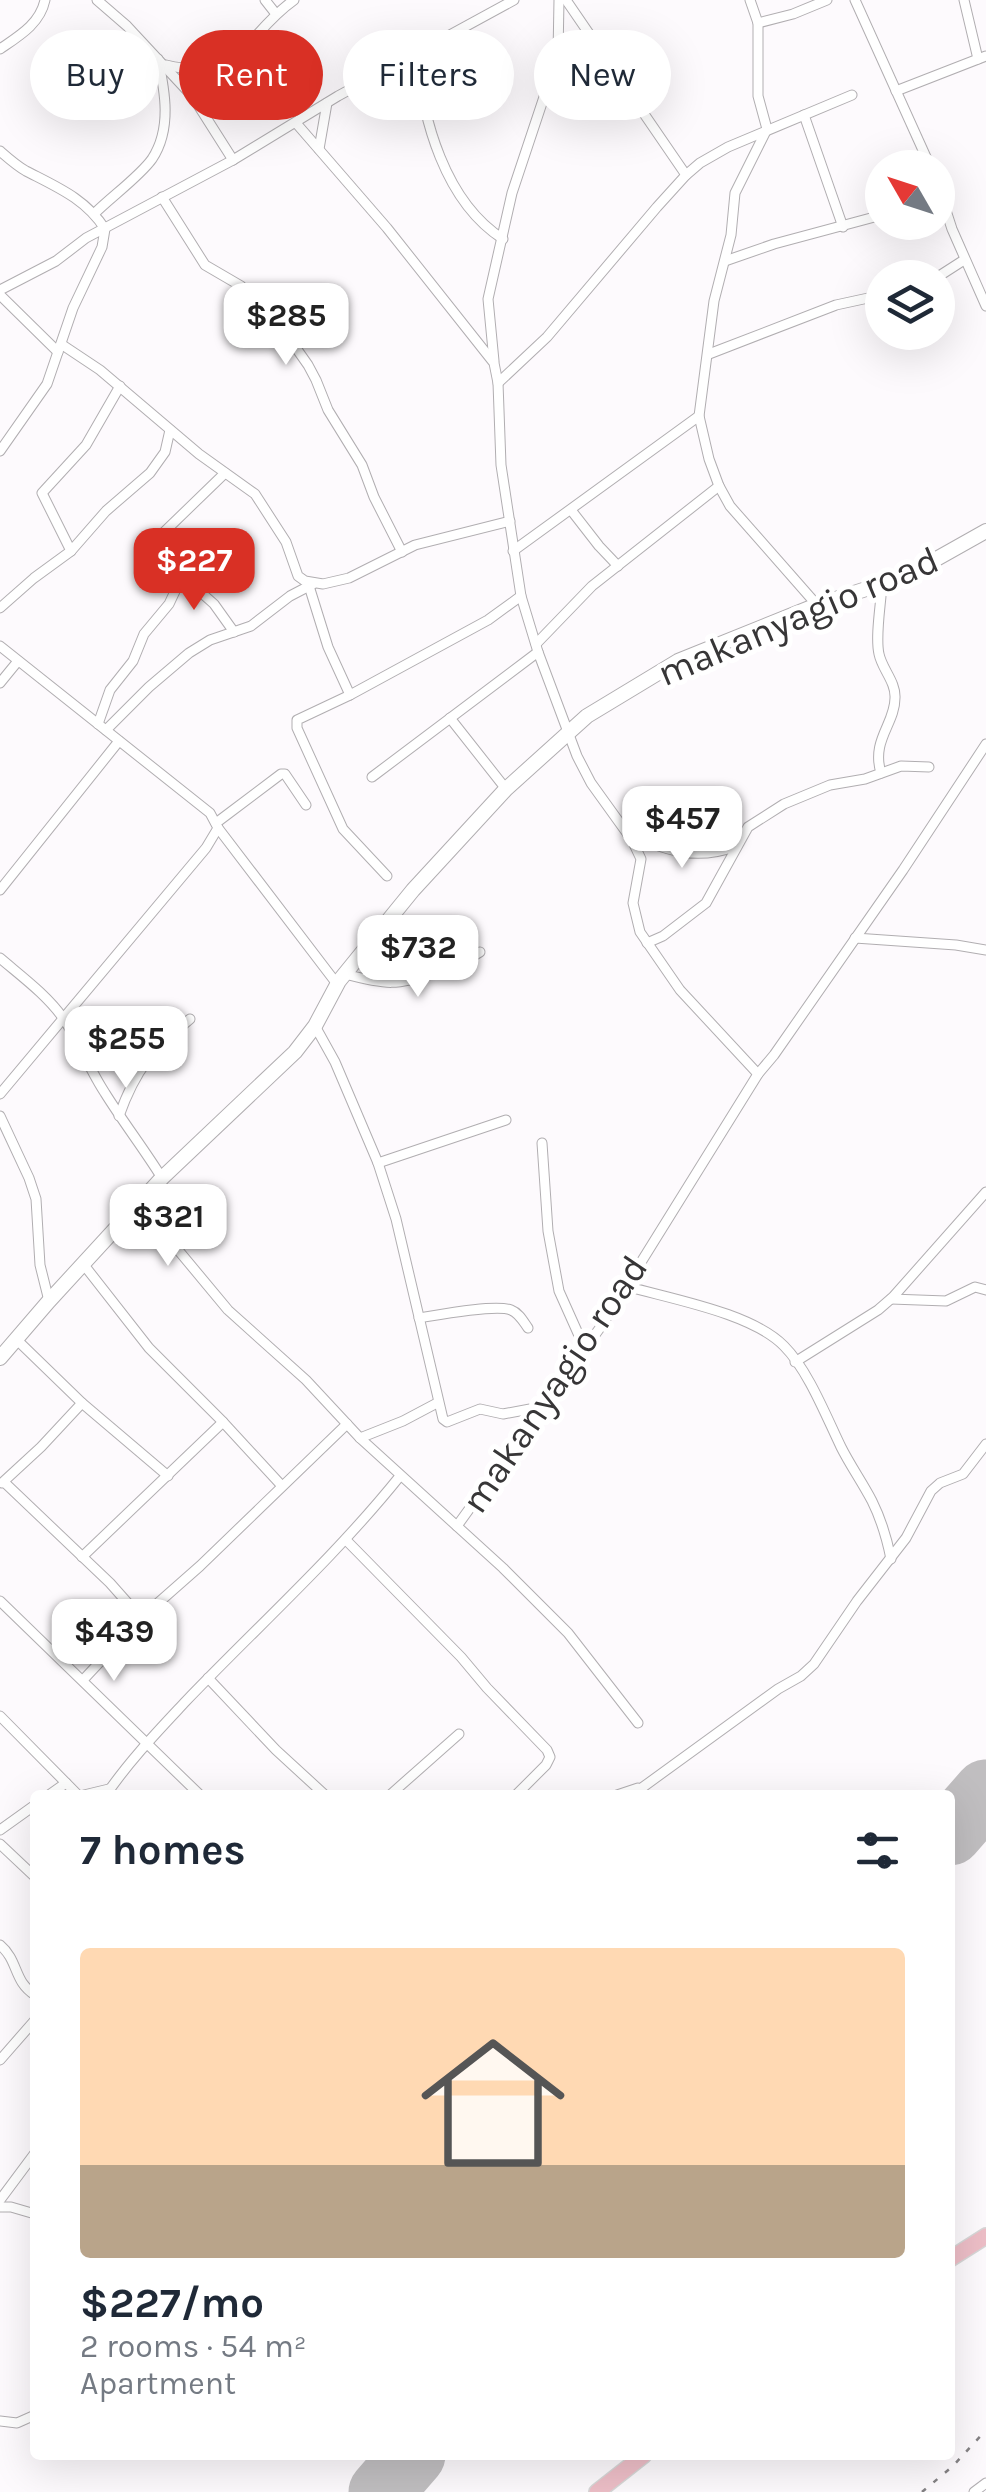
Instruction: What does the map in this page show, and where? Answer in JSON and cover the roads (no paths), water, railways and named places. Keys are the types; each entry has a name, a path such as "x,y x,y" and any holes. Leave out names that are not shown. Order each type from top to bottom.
{"main road":[{"path":"955,2256 986,2236"},
{"path":"597,2492 638,2460"}],"street":[{"path":"0,49 36,21 45,0"},
{"path":"97,0 193,97 233,160"},
{"path":"264,0 276,14"},
{"path":"161,62 192,68 227,64 294,0"},
{"path":"461,30 514,0"},
{"path":"562,0 686,175"},
{"path":"562,0 558,55 512,194 488,299 498,383 501,465 521,596 568,732 591,783 641,859 633,902 640,932 680,990 758,1074"},
{"path":"750,0 758,23 758,96 768,130 735,194 731,235 714,301 700,416 710,459 730,506 817,605"},
{"path":"758,23 827,0"},
{"path":"855,0 922,150"},
{"path":"896,91 982,57 964,0"},
{"path":"95,213 145,167 156,150 166,113 161,62"},
{"path":"343,94 233,160 76,244 56,261 0,293 60,348 100,370 170,430 255,494 286,542 298,576 311,585 328,647 350,695"},
{"path":"498,383 576,306 686,175 728,147 852,95"},
{"path":"318,150 327,103"},
{"path":"804,115 843,227"},
{"path":"427,120 466,203 482,224 503,240"},
{"path":"296,123 387,228 494,364"},
{"path":"0,151 23,170 65,190 95,213 105,229 98,258 73,308 46,384 0,451"},
{"path":"162,197 205,265 261,304 308,365 328,410 362,465 402,552"},
{"path":"725,260 865,220"},
{"path":"955,239 986,306"},
{"path":"955,266 964,260"},
{"path":"708,354 836,305 865,299"},
{"path":"71,552 42,493 86,445 120,386"},
{"path":"514,551 700,416"},
{"path":"0,426 12,434"},
{"path":"0,608 71,552 106,512 156,466 170,430"},
{"path":"225,473 161,534 160,542 178,572 214,604 234,632"},
{"path":"372,777 537,648 574,602 719,486"},
{"path":"571,510 618,566"},
{"path":"102,727 189,654 210,640 261,620 290,596 311,585 349,578 431,540 510,522"},
{"name":"makanyagio road","path":"0,1358 162,1178 295,1052 316,1026 341,979 412,890 506,789 568,732 601,706 678,661 817,605 906,576 986,532"},
{"path":"102,727 110,690 133,661 144,634 169,604 177,588 178,572"},
{"path":"881,773 878,754 896,700 880,656 882,584"},
{"path":"387,876 344,829 296,721 488,620 521,596"},
{"path":"0,646 210,813 341,979 408,982 462,964 480,952"},
{"path":"0,683 18,661"},
{"path":"450,718 506,789"},
{"path":"0,890 119,741"},
{"name":"makanyagio road","path":"457,1526 585,1349 758,1074 986,744"},
{"path":"648,943 706,903 748,827 784,804 830,785 901,766 929,767"},
{"path":"0,1094 206,848 217,826 281,774 291,781 306,805"},
{"path":"628,835 661,848 704,855 737,846"},
{"path":"855,938 986,950"},
{"path":"0,958 62,1018 119,1116 162,1178"},
{"path":"119,1116 146,1059 190,1018"},
{"path":"316,1026 343,1078 396,1219 442,1420 447,1422 480,1409 503,1414 546,1406"},
{"path":"0,1116 36,1199 40,1266 49,1300"},
{"path":"378,1163 506,1120"},
{"path":"542,1142 548,1231 559,1291 585,1349"},
{"path":"796,1362 891,1299 986,1192"},
{"path":"138,1203 228,1310 306,1380 360,1438 503,1568 568,1634 638,1723"},
{"path":"84,1265 149,1348 282,1486"},
{"path":"626,1286 737,1316 786,1347 823,1407 872,1501 891,1560"},
{"path":"891,1299 946,1302 975,1287 986,1290"},
{"path":"419,1318 502,1308 519,1315 528,1328"},
{"path":"16,1339 82,1404 168,1476"},
{"path":"360,1438 438,1403"},
{"path":"82,1404 2,1484 141,1618"},
{"path":"82,1557 223,1422"},
{"path":"83,1680 141,1618 347,1424"},
{"path":"638,1790 814,1664 906,1538 931,1491 963,1474 986,1444"},
{"path":"110,1790 146,1744 346,1540 400,1476"},
{"path":"346,1540 547,1750 550,1757 546,1765 521,1790"},
{"path":"2,1608 83,1680 195,1790"},
{"path":"208,1678 320,1790"},
{"path":"0,1716 57,1790"},
{"path":"0,1732 9,1724"},
{"path":"396,1790 458,1734"},
{"path":"631,1790 643,1786"},
{"path":"0,1830 30,1808"},
{"path":"0,1844 30,1872"},
{"path":"0,1945 13,1959 22,1985 30,1991"},
{"path":"0,2060 30,2026"},
{"path":"30,2161 0,2203 30,2213"},
{"path":"0,2421 30,2418"},
{"path":"974,2492 986,2483"}],"railway":[{"path":"922,2492 986,2430"}]}
